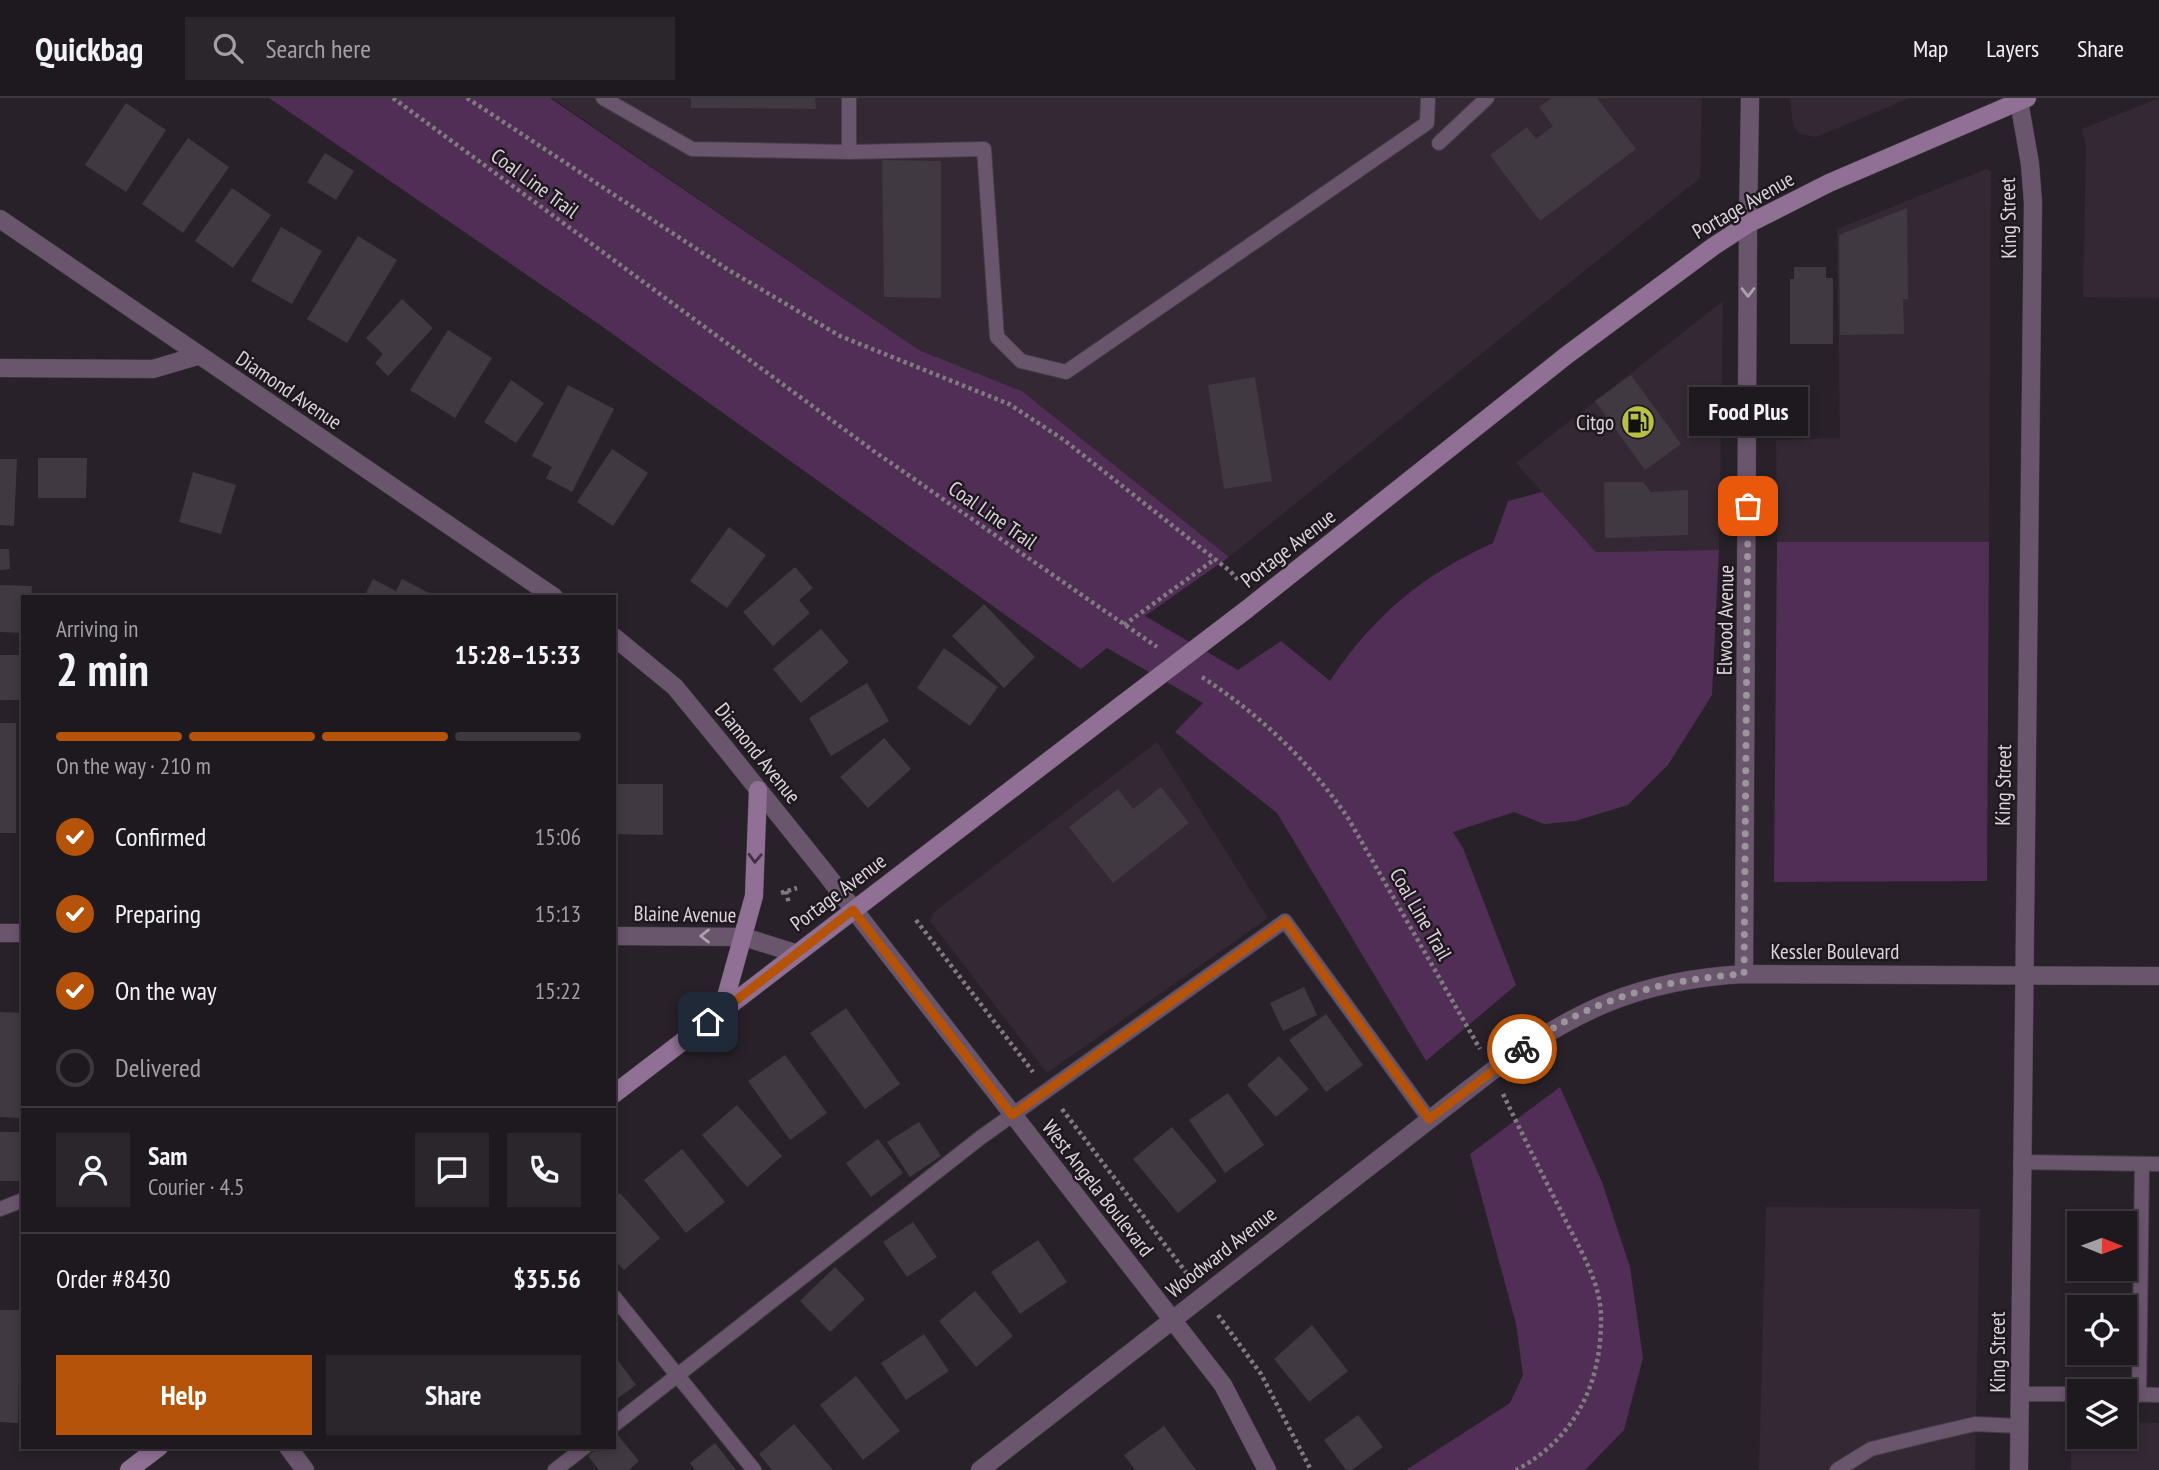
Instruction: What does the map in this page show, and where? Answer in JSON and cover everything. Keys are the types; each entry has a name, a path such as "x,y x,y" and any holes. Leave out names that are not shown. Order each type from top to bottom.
{"main road":[{"name":"Portage Avenue","path":"616,1092 1252,606 1567,355 1692,261 1748,224 1829,183 2023,100"},
{"path":"722,1012 754,896 758,790"},
{"path":"129,1470 156,1449"}],"street":[{"name":"Elwood Avenue","path":"1744,974 1749,98"},
{"name":"King Street","path":"2019,1470 2033,203 2023,100"},
{"name":"Diamond Avenue","path":"0,219 551,595"},
{"path":"0,368 153,369 198,356"},
{"name":"Diamond Avenue","path":"616,639 675,687 853,910"},
{"name":"West Angela Boulevard","path":"853,910 1223,1385 1267,1470"},
{"path":"0,933 21,933"},
{"name":"Blaine Avenue","path":"616,936 744,937 796,953"},
{"name":"Kessler Boulevard","path":"1492,1071 1536,1038 1613,998 1709,976 2159,976"},
{"name":"Woodward Avenue","path":"979,1470 1492,1071"},
{"path":"289,1449 305,1470"}],"lane":[{"path":"603,98 692,149 849,152 984,149 997,337 1021,361 1066,372 1427,123 1428,98"},
{"path":"849,98 849,152"},
{"path":"1438,143 1487,98"},
{"path":"616,1423 1012,1115 1285,921 1429,1119"},
{"path":"2022,1163 2159,1164"},
{"path":"2133,1379 2142,1164"},
{"path":"0,1209 21,1201"},
{"path":"616,1299 680,1374 754,1470"},
{"path":"2020,1394 2067,1394"},
{"path":"2137,1394 2159,1395"},
{"path":"1837,1470 1871,1449 1932,1434 1975,1424 2020,1426"},
{"path":"555,1470 582,1449"}],"path":[{"name":"Coal Line Trail","path":"393,98 875,452 1168,654"},
{"path":"467,98 649,219 840,337 1009,404 1064,440 1230,571 1252,606"},
{"path":"1124,625 1215,559"},
{"name":"Coal Line Trail","path":"1200,676 1268,725 1326,786 1348,818 1478,1046"},
{"path":"786,891 789,904"},
{"path":"1505,1099 1591,1272 1601,1316 1594,1377 1578,1416 1542,1456 1516,1470"},
{"path":"1230,1330 1261,1374 1311,1470"}],"shaded area":[{"path":"269,98 550,98 919,350 1022,391 1229,557 1145,616 1238,670 1281,641 1330,681 1364,637 1401,600 1444,569 1493,543 1508,501 1542,492 1596,552 1719,550 1712,695 1668,765 1628,805 1575,821 1544,824 1514,812 1453,832 1463,848 1516,985 1426,1061 1277,813 1175,732 1203,703 1107,648 1081,669 600,325"},
{"path":"552,98 1702,98 1700,178 1229,557 1022,391 919,350"},
{"path":"1790,98 1910,98 1816,137 1800,134 1793,125"},
{"path":"2159,98 2159,298 2083,297 2086,146 2082,129"},
{"path":"1986,169 1991,171 1989,542 1777,542 1776,440 1840,438 1837,229"},
{"path":"1723,301 1719,550 1596,552 1516,463"},
{"path":"1777,542 1989,542 1987,881 1774,882"},
{"path":"1157,742 1268,918 1047,1073 930,921 934,912"},
{"path":"1560,1087 1602,1182 1630,1267 1643,1358 1624,1430 1585,1470 1406,1470 1510,1403 1523,1375 1516,1324 1470,1154"},
{"path":"1766,1207 1980,1209 1975,1470 1759,1470"},
{"path":"2137,1422 2159,1423 2159,1470 2071,1470 2071,1449 2137,1449"}],"building":[{"path":"691,98 815,98 816,109 691,108"},
{"path":"1552,98 1597,98 1636,149 1540,221 1490,155 1527,127 1536,139 1553,126 1539,107"},
{"path":"126,103 166,130 126,192 85,165"},
{"path":"188,138 229,167 183,233 142,204"},
{"path":"325,153 354,171 336,200 307,182"},
{"path":"882,160 941,161 941,298 884,297"},
{"path":"232,188 271,215 233,268 195,241"},
{"path":"1907,208 1908,299 1903,299 1904,334 1840,335 1839,235"},
{"path":"281,227 322,251 292,304 251,281"},
{"path":"358,236 397,260 347,343 307,319"},
{"path":"1794,267 1826,267 1826,278 1833,278 1833,344 1790,344 1790,279 1794,279"},
{"path":"402,299 433,328 388,376 375,363 383,354 366,338"},
{"path":"448,330 492,358 455,418 410,390"},
{"name":"Citgo","path":"1631,375 1681,444 1645,470 1595,401"},
{"path":"1255,377 1272,481 1224,489 1208,385"},
{"path":"511,380 544,403 516,443 484,422"},
{"path":"568,385 614,409 572,492 546,478 552,467 532,456"},
{"path":"612,449 648,473 613,526 577,502"},
{"path":"38,458 87,458 86,498 38,498"},
{"path":"0,459 17,459 14,526 0,525"},
{"path":"193,472 236,485 221,534 179,522"},
{"path":"1604,482 1643,482 1651,492 1688,490 1688,535 1605,538"},
{"path":"729,527 766,555 727,608 690,581"},
{"path":"0,549 9,549 10,569 0,570"},
{"path":"795,567 813,588 799,600 810,613 773,646 743,612"},
{"path":"373,579 396,591 402,579 431,594 430,595 365,595"},
{"path":"0,585 32,586 31,595 21,595 21,633 0,632"},
{"path":"984,604 1035,657 1004,688 952,636"},
{"path":"821,629 849,662 801,703 773,669"},
{"path":"944,648 998,687 970,726 917,688"},
{"path":"0,655 21,655 21,700 0,700"},
{"path":"867,683 889,721 831,756 809,718"},
{"path":"0,723 16,723 16,833 0,833"},
{"path":"884,738 911,769 868,808 840,777"},
{"path":"616,784 663,784 663,835 616,834"},
{"path":"1161,787 1189,823 1113,883 1069,827 1118,789 1133,809"},
{"path":"1304,987 1317,1015 1283,1031 1270,1003"},
{"path":"846,1008 900,1084 865,1109 810,1033"},
{"path":"0,1012 21,1013 20,1118 0,1117"},
{"path":"1326,1014 1363,1065 1326,1092 1289,1040"},
{"path":"785,1055 827,1113 790,1140 748,1081"},
{"path":"1279,1056 1309,1089 1276,1117 1247,1085"},
{"path":"1228,1093 1264,1145 1225,1173 1189,1120"},
{"path":"737,1105 782,1156 747,1187 702,1135"},
{"path":"919,1122 941,1156 910,1177 887,1142"},
{"path":"1172,1127 1217,1181 1178,1213 1133,1159"},
{"path":"0,1132 19,1132 19,1181 0,1181"},
{"path":"878,1139 903,1173 871,1197 846,1163"},
{"path":"682,1149 725,1202 686,1233 644,1180"},
{"path":"620,1193 660,1238 624,1270 616,1262 616,1196"},
{"path":"913,1222 937,1257 907,1277 883,1242"},
{"path":"1038,1240 1067,1282 1020,1314 991,1272"},
{"path":"835,1267 865,1299 830,1332 800,1301"},
{"path":"975,1291 1013,1336 976,1367 939,1321"},
{"path":"0,1310 20,1310 18,1423 0,1422"},
{"path":"1312,1325 1348,1371 1309,1402 1274,1359"},
{"path":"924,1334 949,1371 906,1400 881,1363"},
{"path":"616,1358 636,1385 616,1400"},
{"path":"856,1376 900,1431 863,1460 820,1405"},
{"path":"1358,1415 1383,1447 1352,1470 1346,1470 1324,1440"},
{"path":"794,1424 833,1470 772,1470 759,1454"},
{"path":"1164,1426 1196,1470 1135,1470 1124,1455"},
{"path":"616,1433 639,1461 629,1470 599,1470 588,1456 597,1449 616,1449"},
{"path":"715,1443 736,1470 695,1470 690,1463"}],"way so far":[{"path":"1522,1049 1580,1013 1613,998 1709,976 1744,974 1748,506"}],"place":[{"name":"Citgo","path":"1638,422"},
{"name":"Food Plus","path":"1748,506"}],"route":[{"path":"708,1022 853,910 1012,1115 1048,1092 1285,921 1429,1119 1522,1049"}]}
